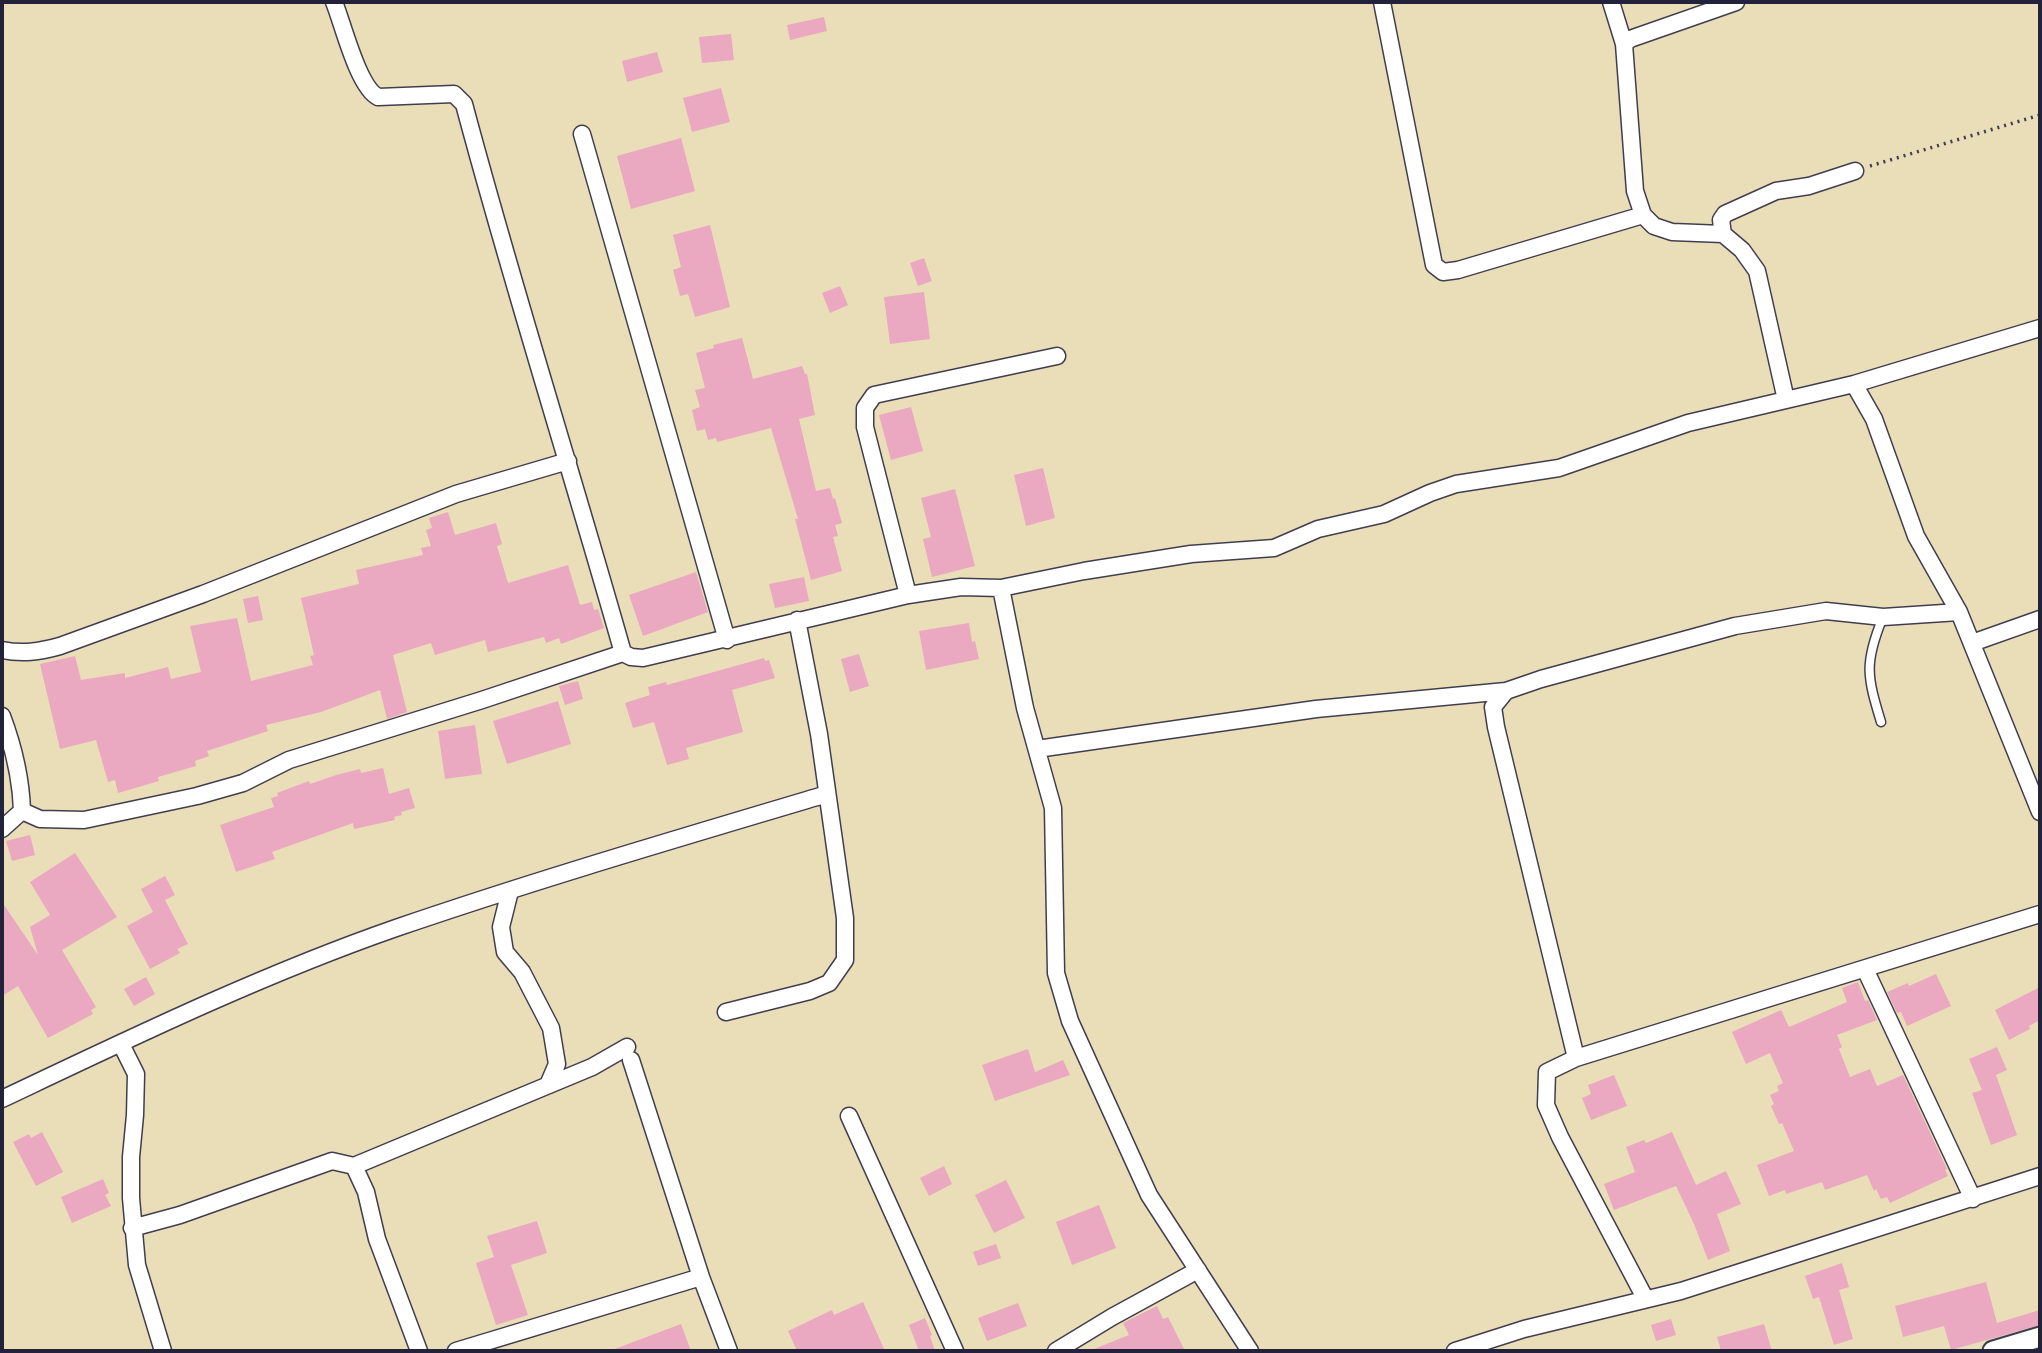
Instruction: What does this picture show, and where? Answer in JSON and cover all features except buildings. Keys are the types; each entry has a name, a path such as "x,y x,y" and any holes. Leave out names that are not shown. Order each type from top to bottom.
{"street":[{"path":"334,2 356,62 372,94 378,97 454,94 464,104 505,258 568,460 623,653"},
{"path":"1382,2 1434,265 1443,272 1458,270 1643,215"},
{"path":"1611,2 1624,44 1635,191 1643,215 1654,226 1672,232 1723,234 1742,250 1757,271 1786,400"},
{"path":"1624,44 1630,39 1736,2"},
{"path":"582,134 727,640"},
{"path":"1723,234 1721,220 1725,214 1776,191 1809,186 1855,171"},
{"path":"22,811 40,819 84,820 197,796 243,783 289,760 623,653 643,658 727,640 797,620 954,587 1002,588 1084,571 1191,554 1274,548 1318,528 1384,514 1456,484 1546,471 1688,423 1854,384 2040,328"},
{"path":"908,595 865,427 865,408 874,395 1057,356"},
{"path":"1854,384 1874,419 1916,536 1959,612 2040,812"},
{"path":"2,650 19,653 60,646 203,594 456,494 568,460"},
{"path":"1002,588 1026,708 1053,808 1056,972 1070,1021 1149,1195 1250,1351"},
{"path":"1037,749 1316,709 1506,691 1735,626 1826,611 1883,617 1959,612"},
{"path":"1972,643 2040,619"},
{"path":"726,1012 820,987 829,983 845,960 845,918 819,734 797,620"},
{"path":"1506,691 1493,707 1496,727 1576,1058"},
{"path":"2,716 15,752 21,781 22,811 2,829"},
{"path":"2,1099 254,984 395,929 827,794"},
{"path":"510,891 500,927 505,952 522,972 551,1028 557,1064 548,1085"},
{"path":"1645,1298 1560,1137 1546,1105 1547,1072 1576,1058 2040,914"},
{"path":"1865,969 1973,1199"},
{"path":"121,1044 136,1074 131,1157 132,1228 137,1265 163,1351"},
{"path":"132,1228 180,1215 332,1161 354,1166 629,1053 701,1277 729,1351"},
{"path":"849,1116 955,1351"},
{"path":"354,1166 366,1192 377,1239 419,1351"},
{"path":"1455,1351 1524,1329 1681,1291 2040,1176"},
{"path":"1056,1351 1198,1270"},
{"path":"456,1351 701,1277"},
{"path":"1993,1351 2040,1337"}],"lane":[{"path":"1881,722 1870,685 1868,664 1871,645 1883,617"}],"path":[{"path":"1855,171 2040,115"}]}
